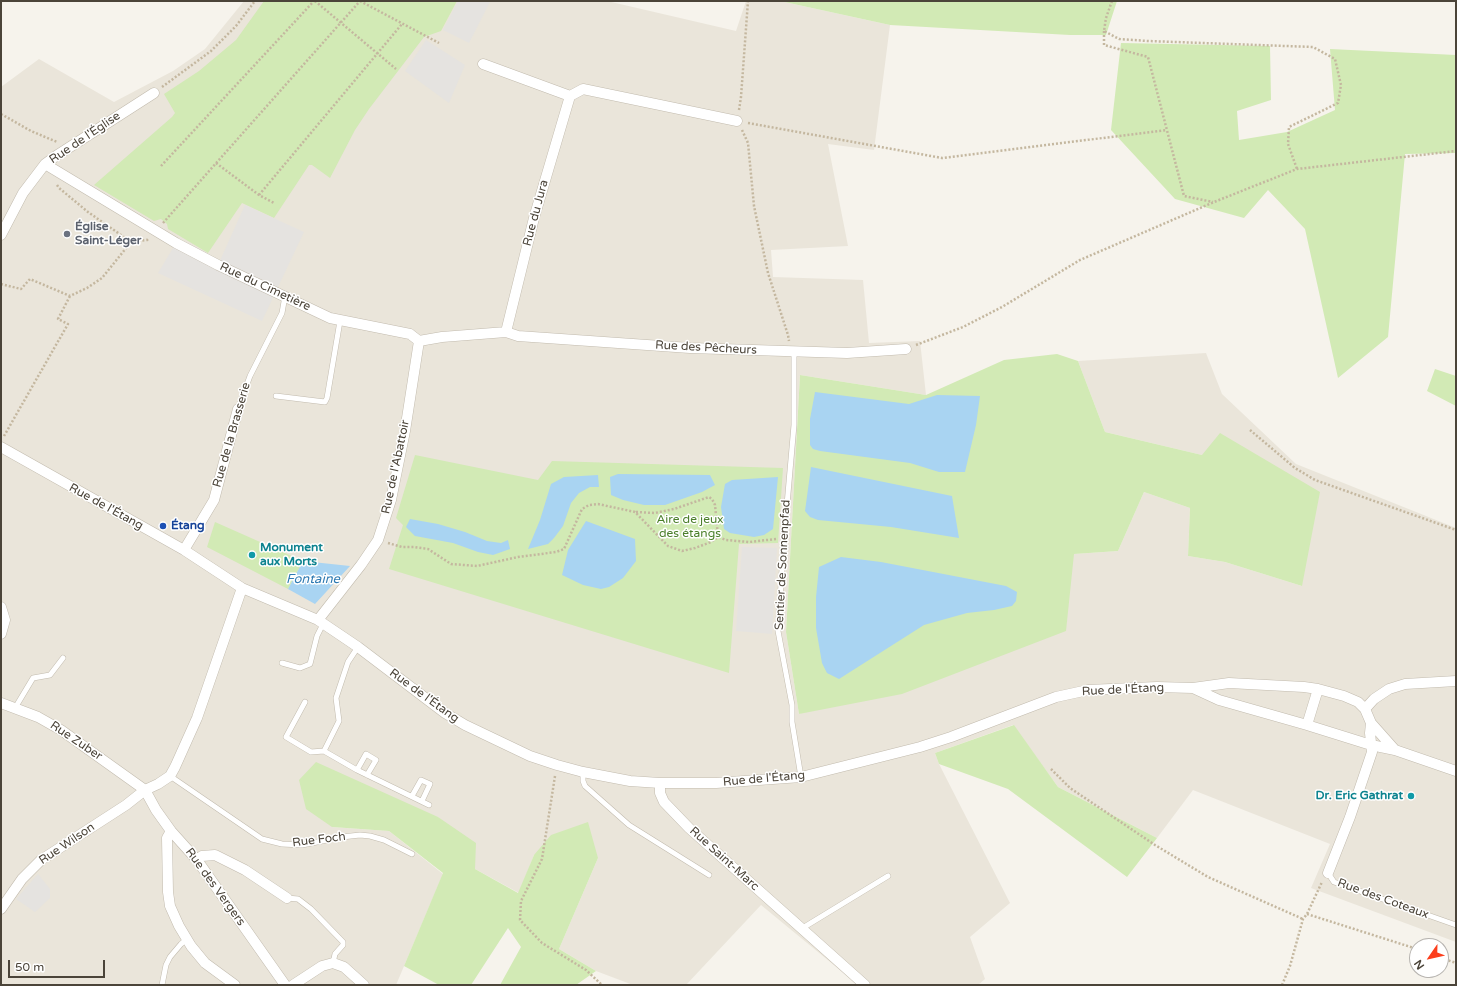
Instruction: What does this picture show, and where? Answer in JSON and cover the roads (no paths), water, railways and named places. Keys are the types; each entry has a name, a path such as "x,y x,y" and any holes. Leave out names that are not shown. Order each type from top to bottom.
{"street":[{"path":"483,64 570,96 583,89 737,121"},
{"name":"Rue de l'Église","path":"1,235 23,193 68,148 154,93"},
{"name":"Rue du Jura","path":"506,332 534,218 570,96"},
{"name":"Rue du Cimetière","path":"50,167 176,243 218,265 330,318 410,334 419,341"},
{"path":"419,341 442,337 506,332"},
{"name":"Rue des Pêcheurs","path":"506,332 518,336 570,341 690,348 847,353 906,349"},
{"name":"Rue de l'Abattoir","path":"320,622 378,540 393,492 405,431 419,341"},
{"name":"Rue de la Brasserie","path":"184,550 214,500 238,409"},
{"name":"Rue de l'Étang","path":"1,447 184,550 242,588 320,622 358,647 445,713 465,725 505,744 557,765 583,772 630,781 660,783 716,783 801,777 920,748 1056,697 1088,690 1157,687 1193,688 1229,683 1304,687 1344,696 1358,702 1365,709 1371,723 1395,750"},
{"path":"145,790 170,776 175,767 197,718 242,588"},
{"path":"1,607 5,620 1,634"},
{"path":"1365,709 1374,699 1388,689 1405,684 1456,681"},
{"name":"Rue de l'Étang","path":"1193,688 1219,700 1307,724 1371,745 1395,750 1456,771"},
{"path":"1307,724 1318,689"},
{"name":"Rue Zuber","path":"1,703 38,717 61,730 145,790"},
{"name":"Rue des Coteaux","path":"1328,873 1350,817 1372,752 1370,733 1371,723"},
{"name":"Rue Saint-Marc","path":"660,783 660,793 664,802 689,828 865,985"},
{"name":"Rue des Vergers","path":"145,790 156,810 171,831 197,860 284,985"},
{"name":"Rue Wilson","path":"1,909 12,891 41,860 145,790"},
{"path":"171,831 167,838 168,892 170,906 178,926 205,963 235,985"},
{"path":"197,860 202,856 215,855 245,870 287,898"},
{"path":"294,985 322,966 332,963 344,967 364,985"}],"lane":[{"name":"Rue de la Brasserie","path":"238,409 250,376 282,313 284,296"},
{"path":"276,396 325,402 327,398 340,321"},
{"name":"Sentier de Sonnenpfad","path":"794,352 794,425 784,538 778,631 792,705 792,722 801,777"},
{"path":"282,663 300,668 310,664 318,636 320,622"},
{"path":"324,751 340,721 336,698 348,662 358,647"},
{"path":"15,708 33,678 50,675 63,658"},
{"path":"305,702 286,737 311,752 324,751 357,770 429,805"},
{"path":"357,770 366,754 376,760 367,775"},
{"path":"583,772 583,781 585,786 629,825 709,875"},
{"name":"Rue Foch","path":"170,776 262,839 282,844 302,845 342,837 360,835 370,836 384,840 412,854"},
{"path":"412,796 421,780 430,784 422,801"},
{"name":"Rue des Coteaux","path":"1328,873 1334,882 1456,925"},
{"path":"802,928 888,876"},
{"path":"287,898 298,899 311,909 343,942 343,945 335,954 332,963"},
{"path":"162,985 166,965 170,957 181,944 187,940"}],"water":[{"path":"815,392 909,404 937,395 980,396 976,425 965,472 939,472 910,463 813,449 810,445 810,419"},
{"path":"811,467 952,496 959,538 891,527 818,520 810,517 805,511"},
{"path":"618,474 710,475 715,485 702,492 665,505 644,505 623,500 611,495 610,477"},
{"path":"598,475 599,487 590,487 579,493 571,503 563,526 554,538 548,544 528,549 540,520 551,484 564,477"},
{"path":"778,477 773,529 764,535 754,537 730,533 724,529 721,507 725,484 732,480"},
{"path":"410,519 438,524 465,532 487,541 501,543 508,540 510,549 493,555 478,552 453,543 415,536 406,527"},
{"path":"586,521 635,539 636,561 623,578 609,587 601,589 583,585 562,575 568,550"},
{"path":"841,557 881,562 1006,586 1017,592 1016,601 1012,606 967,613 924,625 839,679 827,673 822,663 816,628 816,597 819,567"},
{"name":"Fontaine","path":"303,561 350,566 315,604 288,589"}],"place":[{"name":"Église Saint-Léger","path":"67,234"},
{"name":"Étang","path":"163,526"},
{"name":"Monument aux Morts","path":"252,555"},
{"name":"Dr. Eric Gathrat","path":"1411,796"}],"park label":[{"name":"Aire de jeux des étangs","path":"690,527"}]}
